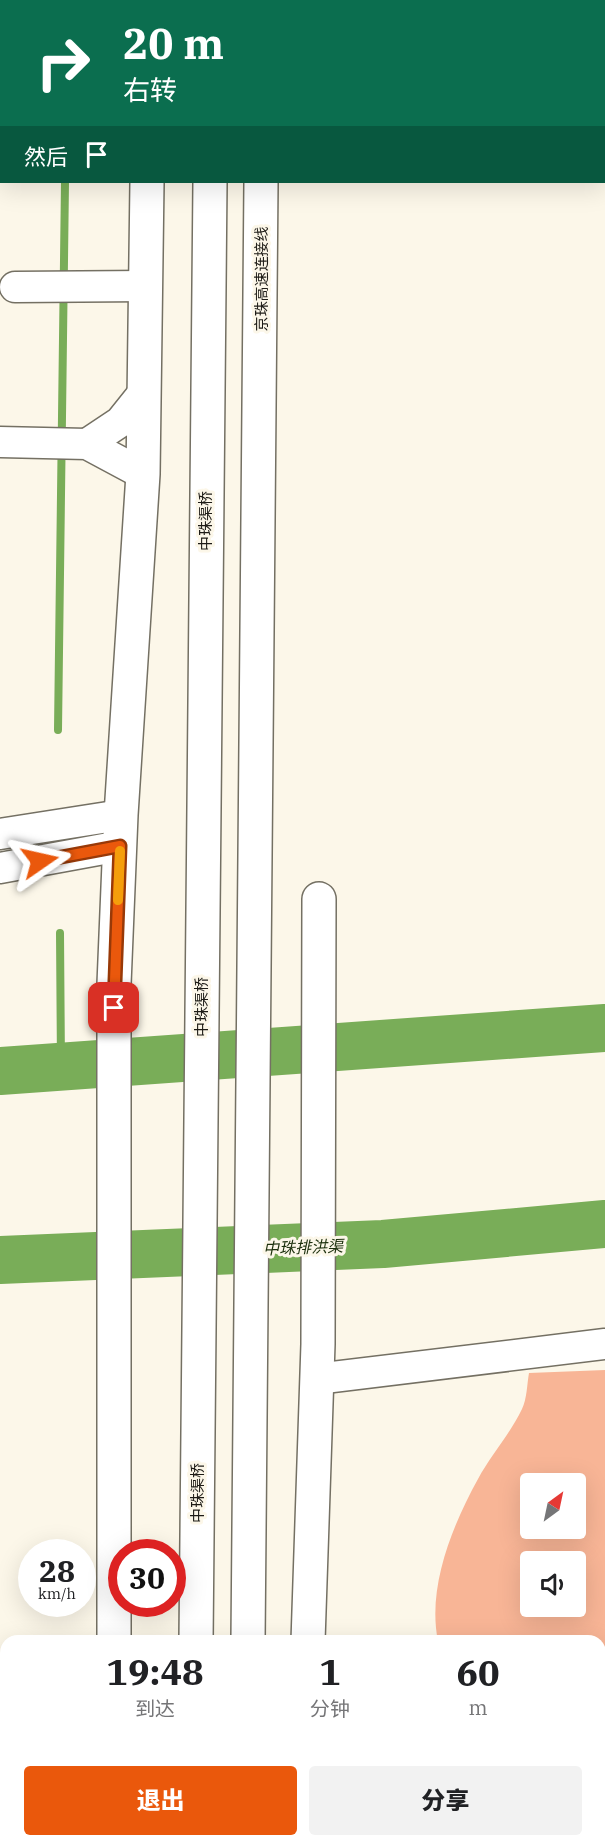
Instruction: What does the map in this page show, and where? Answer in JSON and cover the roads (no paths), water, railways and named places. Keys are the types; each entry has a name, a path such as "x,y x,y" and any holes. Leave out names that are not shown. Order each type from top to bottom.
{"main road":[{"path":"114,1635 114,984 142,474 147,183"},
{"name":"中珠渠桥","path":"196,1635 210,183"},
{"name":"京珠高速连接线","path":"248,1635 261,183"},
{"path":"308,1635 318,1344 320,899"}],"street":[{"path":"15,287 146,286"},
{"path":"87,444 120,422 144,392"},
{"path":"14,443 87,444 142,474"},
{"path":"0,834 121,830"},
{"path":"0,868 121,830"},
{"path":"316,1379 605,1344"}],"waterway":[{"path":"58,730 65,183"},
{"path":"60,933 61,1067"},
{"path":"0,1071 605,1028"},
{"name":"中珠排洪渠","path":"0,1260 383,1244 605,1224"}]}
